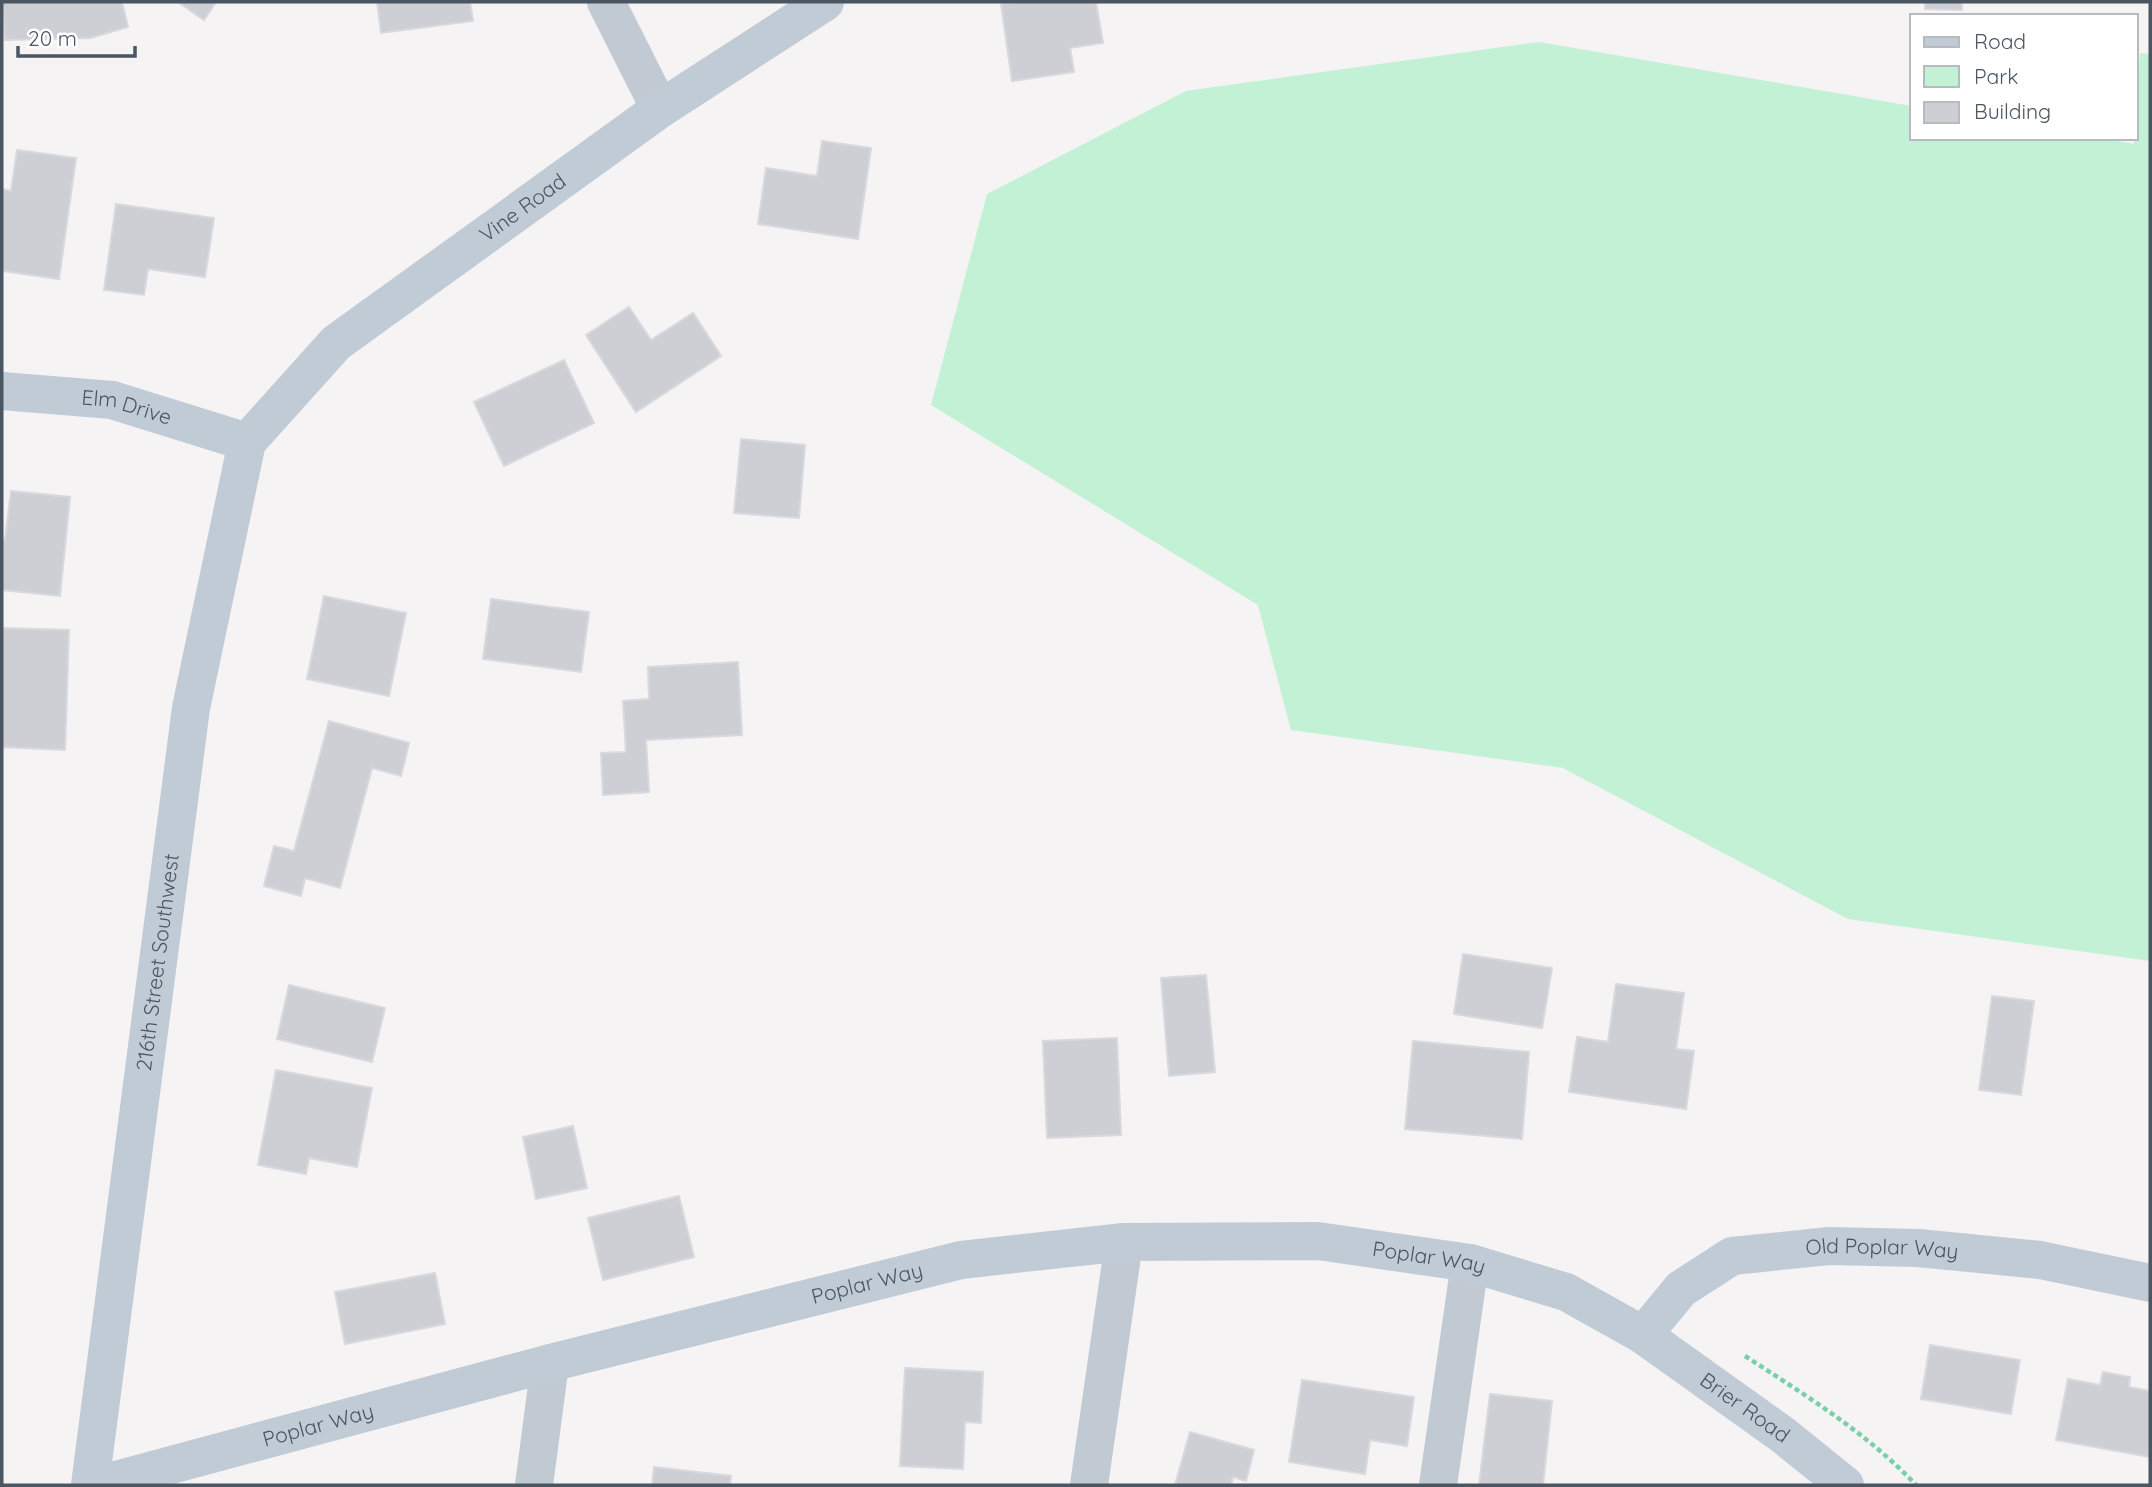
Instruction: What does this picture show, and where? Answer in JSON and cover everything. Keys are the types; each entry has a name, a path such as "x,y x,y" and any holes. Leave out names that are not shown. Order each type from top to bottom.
{"street":[{"path":"606,2 660,109"},
{"name":"Vine Road","path":"247,442 335,343 660,109 825,2"},
{"name":"Elm Drive","path":"2,391 112,400 247,442"},
{"name":"216th Street Southwest","path":"90,1485 191,708 247,442"},
{"name":"Poplar Way","path":"97,1485 550,1363 961,1260 1124,1242 1318,1241 1470,1263 1566,1292 1643,1335"},
{"path":"1089,1485 1124,1242"},
{"name":"Old Poplar Way","path":"1643,1335 1681,1289 1732,1256 1760,1253 1829,1246 1918,1248 2040,1260 2150,1283"},
{"path":"1438,1485 1470,1263"},
{"name":"Brier Road","path":"1643,1335 1783,1435 1845,1485"},
{"path":"534,1485 550,1363"}],"path":[{"path":"1745,1356 1827,1409 1894,1462 1916,1485"}],"green space":[{"path":"1539,42 1910,106 1910,140 2113,140 2134,144 2134,140 2138,140 2140,53 2150,54 2150,961 1848,919 1563,768 1291,730 1258,605 931,405 987,194 1186,91"}],"building":[{"path":"3,2 122,2 128,27 90,38 5,40"},
{"path":"178,2 216,2 204,20"},
{"path":"377,2 470,2 473,21 381,33"},
{"path":"1096,2 1103,43 1070,48 1074,72 1012,81 1001,4"},
{"path":"1925,2 1962,2 1962,10 1925,9"},
{"path":"822,141 871,148 858,239 758,224 766,168 817,176"},
{"path":"17,150 76,158 59,279 2,271 2,189 11,191"},
{"path":"116,204 214,218 205,277 148,269 144,295 104,290"},
{"path":"629,307 651,340 693,313 721,356 636,412 586,335"},
{"path":"564,360 594,423 504,466 474,402"},
{"path":"741,439 805,445 799,518 734,513"},
{"path":"11,491 70,497 60,596 2,590 2,540 5,540"},
{"path":"324,596 406,613 389,696 307,679"},
{"path":"491,599 589,612 581,672 483,659"},
{"path":"2,628 69,630 65,750 2,747"},
{"path":"738,662 742,735 646,740 649,792 603,795 601,753 626,752 623,701 649,699 648,667"},
{"path":"329,721 409,743 401,776 372,768 340,888 305,878 301,896 264,886 274,846 294,851"},
{"path":"1463,954 1552,968 1542,1028 1454,1014"},
{"path":"1206,975 1215,1072 1169,1076 1161,978"},
{"path":"1616,984 1684,993 1676,1049 1694,1051 1686,1109 1569,1092 1577,1037 1608,1042"},
{"path":"289,985 385,1008 372,1062 277,1039"},
{"path":"1992,996 2034,1001 2021,1095 1979,1090"},
{"path":"1117,1038 1121,1135 1047,1138 1043,1041"},
{"path":"1413,1041 1529,1052 1522,1139 1405,1129"},
{"path":"276,1070 372,1088 357,1167 309,1158 306,1174 258,1165"},
{"path":"573,1126 587,1188 536,1199 523,1137"},
{"path":"679,1196 694,1257 603,1280 588,1218"},
{"path":"435,1273 445,1324 345,1344 335,1292"},
{"path":"1930,1345 2020,1360 2011,1414 1921,1399"},
{"path":"905,1368 983,1372 981,1423 965,1422 963,1469 900,1466"},
{"path":"2103,1372 2130,1377 2129,1387 2150,1391 2150,1457 2056,1440 2068,1379 2100,1385"},
{"path":"1302,1380 1414,1397 1407,1446 1370,1440 1365,1474 1289,1462"},
{"path":"1490,1394 1552,1401 1543,1485 1479,1485"},
{"path":"1190,1432 1254,1450 1246,1481 1233,1477 1231,1485 1175,1485"},
{"path":"654,1467 731,1476 730,1485 652,1485"}]}
